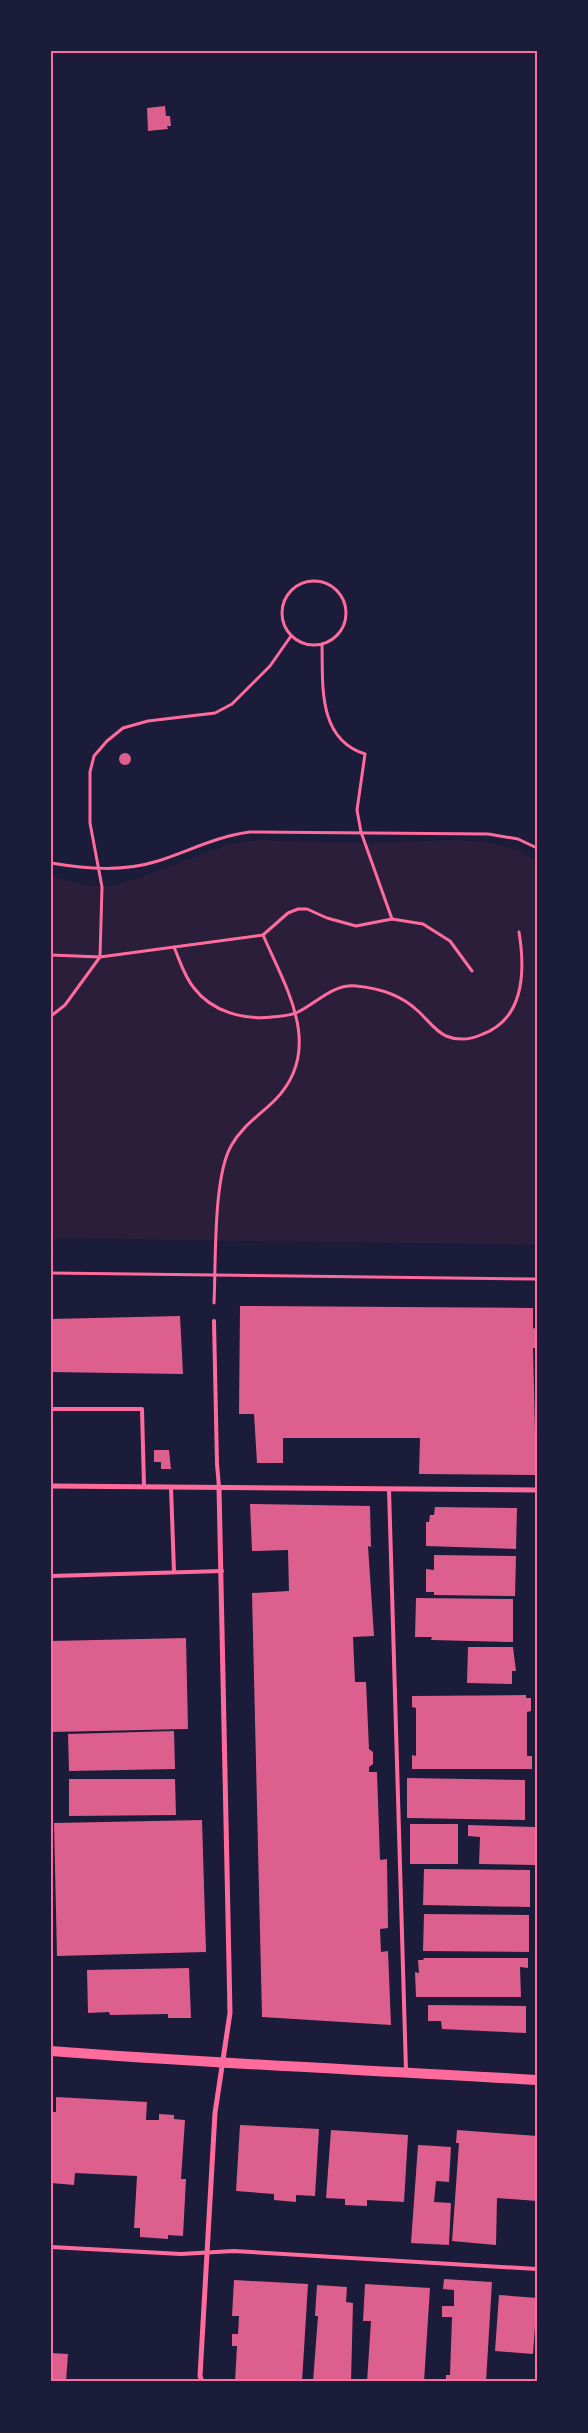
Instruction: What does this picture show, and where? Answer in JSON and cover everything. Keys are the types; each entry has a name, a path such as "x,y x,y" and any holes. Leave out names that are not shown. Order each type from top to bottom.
{"main road":[{"path":"51,2051 537,2080"}],"street":[{"path":"51,1486 537,1490"},
{"path":"202,2382 200,2376 216,2113 230,2013 219,1487"}],"lane":[{"path":"214,1321 219,1487"},
{"path":"51,1409 142,1408 144,1486"},
{"path":"171,1487 174,1572"},
{"path":"390,1489 406,2072"},
{"path":"51,1576 222,1571"},
{"path":"51,2247 181,2254 208,2251 243,2251 537,2269"}],"path":[{"path":"311,581 321,582 339,592 344,601 346,611 345,622 341,631 333,639 322,644 302,644 291,636 282,619 282,608 286,597 301,584 311,581"},
{"path":"51,1016 65,1005 100,957 102,887 90,824 90,772 94,756 107,741 123,728 148,721 215,713 232,704 270,666 291,636"},
{"path":"322,644 324,704 327,716 338,735 346,744 365,754 358,810 361,832 392,919"},
{"path":"51,863 99,869 128,867 157,862 230,834 250,832 488,834 518,839 537,848"},
{"path":"51,955 100,957 264,935 288,913 298,909 307,909 327,918 356,926 392,919 423,924 450,941 472,971"},
{"path":"174,947 194,989 218,1008 254,1019 297,1013 324,993 353,986 382,990 401,998 446,1036 466,1039 490,1032 503,1021 519,994 524,960 519,932"},
{"path":"214,1321 220,1172 231,1146 247,1124 276,1099 293,1073 301,1047 297,1013 264,935"},
{"path":"51,1273 537,1279"}],"shaded area":[{"path":"259,840 377,843 459,840 500,845 519,851 537,860 537,1245 51,1238 51,876 87,885 100,886 123,883 215,849"}],"building":[{"path":"165,106 166,116 170,116 171,126 167,126 168,129 148,131 147,108"},
{"path":"123,753 127,753 131,759 127,765 123,765 119,761 119,757"},
{"path":"240,1306 533,1308 533,1328 537,1329 537,1348 533,1348 536,1475 419,1474 420,1438 283,1438 283,1463 257,1463 254,1414 239,1414"},
{"path":"180,1316 183,1374 51,1372 51,1319"},
{"path":"154,1450 169,1450 171,1469 161,1469 161,1462 154,1462"},
{"path":"250,1504 370,1506 371,1547 368,1546 374,1636 353,1637 355,1682 366,1682 369,1749 373,1752 373,1764 369,1767 369,1772 377,1772 380,1860 387,1859 388,1928 380,1929 381,1952 388,1951 391,2025 262,2017 252,1593 289,1591 288,1550 252,1551"},
{"path":"435,1507 517,1508 516,1549 426,1546 426,1522 429,1522 430,1515 434,1515"},
{"path":"434,1555 516,1556 515,1596 434,1595 434,1592 426,1592 426,1569 434,1570"},
{"path":"416,1598 513,1599 513,1642 431,1640 432,1637 415,1637"},
{"path":"186,1638 188,1729 51,1732 51,1641"},
{"path":"468,1647 513,1647 516,1671 512,1671 512,1684 467,1683"},
{"path":"526,1695 526,1698 531,1698 531,1711 527,1712 527,1756 532,1756 532,1769 412,1769 412,1755 416,1756 416,1708 412,1707 412,1696"},
{"path":"174,1731 175,1769 69,1771 68,1734"},
{"path":"407,1778 525,1780 525,1820 407,1818"},
{"path":"69,1779 175,1779 176,1815 69,1816"},
{"path":"202,1820 206,1952 57,1956 54,1823"},
{"path":"410,1824 458,1824 458,1864 410,1864"},
{"path":"468,1825 536,1827 535,1865 479,1864 480,1837 468,1836"},
{"path":"424,1869 530,1870 530,1907 423,1905"},
{"path":"424,1914 529,1915 529,1952 423,1951"},
{"path":"424,1958 528,1958 528,1968 520,1967 521,1997 416,1997 415,1972 419,1973 418,1960 423,1960"},
{"path":"189,1968 191,2018 168,2018 168,2014 110,2015 109,2012 88,2013 87,1970"},
{"path":"428,2005 526,2006 526,2033 442,2029 441,2021 428,2021"},
{"path":"56,2097 147,2102 146,2120 159,2120 159,2114 174,2115 174,2119 185,2120 181,2179 186,2179 183,2236 168,2235 168,2239 140,2237 140,2228 134,2228 137,2176 75,2173 74,2185 51,2183 51,2112 56,2112"},
{"path":"240,2125 319,2129 315,2196 296,2195 296,2202 274,2200 274,2194 236,2191"},
{"path":"331,2130 408,2135 404,2202 367,2200 367,2206 345,2205 345,2199 326,2198"},
{"path":"457,2130 537,2136 537,2201 497,2198 496,2245 452,2241 459,2143 456,2143"},
{"path":"418,2145 451,2147 449,2182 436,2181 434,2202 451,2203 449,2245 411,2243"},
{"path":"444,2279 492,2282 486,2382 446,2382 446,2375 450,2375 452,2317 442,2317 442,2306 454,2306 454,2290 443,2289"},
{"path":"234,2280 308,2284 302,2382 235,2382 237,2346 232,2346 232,2334 238,2334 239,2316 232,2316"},
{"path":"365,2284 430,2288 424,2382 367,2382 371,2321 363,2321"},
{"path":"317,2285 347,2287 346,2302 353,2303 351,2382 313,2382 318,2316 315,2316"},
{"path":"499,2295 537,2298 533,2354 495,2351"},
{"path":"51,2353 68,2354 66,2382 51,2382"}]}
